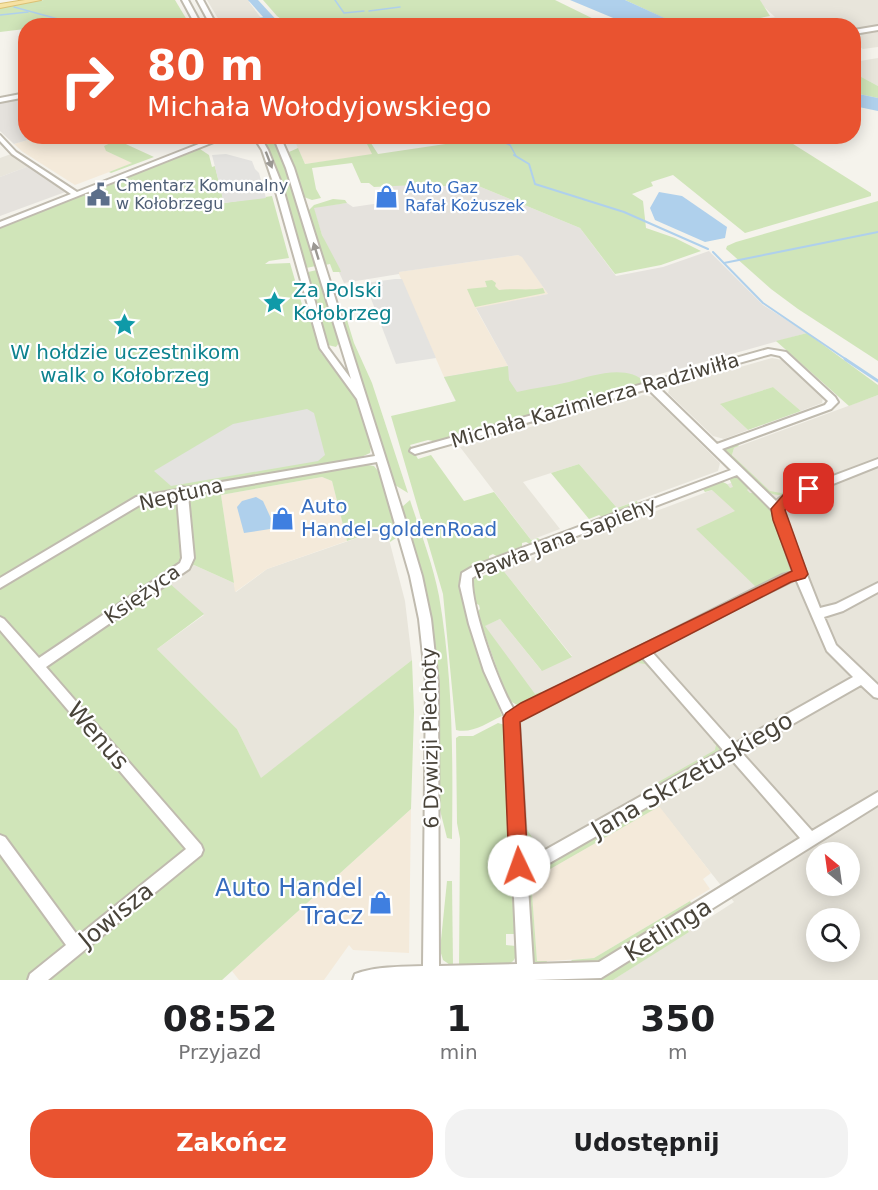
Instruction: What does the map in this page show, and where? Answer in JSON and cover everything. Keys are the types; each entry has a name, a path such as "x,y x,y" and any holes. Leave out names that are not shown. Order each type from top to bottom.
{"main road":[{"path":"0,5 18,0"},
{"path":"0,5 38,0"}],"street":[{"path":"185,0 195,18"},
{"path":"200,0 210,18"},
{"path":"861,31 878,28"},
{"path":"0,100 18,97"},
{"path":"0,137 14,153 78,195"},
{"path":"0,225 206,144"},
{"name":"6 Dywizji Piechoty","path":"261,144 278,185 326,351 363,400"},
{"name":"6 Dywizji Piechoty","path":"280,144 290,168 416,576 430,659 433,731 431,978"},
{"path":"326,351 346,347"},
{"name":"Michała Kazimierza Radziwiłła","path":"415,451 775,351 783,354 832,399 832,405 715,448"},
{"path":"650,385 778,509 800,574 831,648 878,693"},
{"name":"Neptuna","path":"0,584 140,500 381,458"},
{"path":"778,509 789,497 878,462"},
{"name":"Pawła Jana Sapiehy","path":"512,718 502,703 477,629 465,587 466,576 478,569 738,471"},
{"name":"Księżyca","path":"37,666 185,566 188,558 182,491"},
{"path":"525,977 512,718 527,708 786,578 800,574"},
{"path":"817,615 839,609 878,587"},
{"name":"Wenus","path":"0,622 196,850"},
{"path":"643,650 811,840"},
{"name":"Jana Skrzetuskiego","path":"519,866 541,860 862,678"},
{"name":"Ketlinga","path":"431,978 525,977 592,972 610,966 878,798"},
{"path":"0,842 77,947"},
{"name":"Jowisza","path":"36,980 196,850"},
{"path":"361,980 391,975 431,978"}],"shaded area":[{"path":"207,0 250,0 249,2 261,18 218,18"},
{"path":"760,0 878,0 878,47 861,48 861,18 769,18 775,17 762,5"},
{"path":"878,58 878,86 861,77 861,61"},
{"path":"18,98 18,143 14,144 0,131 0,102"},
{"path":"14,144 113,144 106,151 133,163 75,185"},
{"path":"296,144 371,144 377,154 305,164"},
{"path":"11,154 29,166 0,177 0,158"},
{"path":"226,154 252,161 259,173 266,198 224,203 212,155"},
{"path":"29,166 68,191 0,216 0,177"},
{"path":"471,183 580,228 616,276 663,267 709,251 763,305 807,333 642,379 459,408 444,377 508,366 476,308 548,294 522,257 518,255 399,272 399,274 344,283 322,235 313,207 347,203 353,207 394,201 387,185 435,184 437,187"},
{"path":"522,256 548,294 476,309 508,366 444,377 398,272"},
{"path":"402,279 436,358 396,364 365,283"},
{"path":"772,358 782,360 823,397 822,403 801,411 773,387 721,405 748,430 724,439 713,436 668,393 670,387"},
{"path":"643,395 653,397 720,463 718,471 617,508 579,464 523,482 560,529 531,540 460,447"},
{"path":"878,395 878,980 613,980 734,902 659,807 531,880 540,849 527,829 519,723 521,702 484,626 500,619 541,670 572,656 502,569 752,475 732,455 734,448"},
{"path":"307,409 314,413 325,455 318,461 171,486 154,471 233,424"},
{"name":"Auto Handel-goldenRoad","path":"322,477 332,481 347,541 267,569 235,592 221,495"},
{"path":"386,528 405,601 412,660 261,779 237,729 157,649 204,615 167,583 194,565 234,583 236,592 267,569"},
{"path":"659,806 711,873 703,879 710,889 594,958 537,962 531,880"},
{"path":"411,809 409,953 353,950 349,945 324,980 239,980 232,971"}],"green space":[{"path":"44,0 175,0 186,18 18,18 18,30 0,32 0,7"},
{"path":"263,0 555,0 592,18 280,18"},
{"path":"625,0 760,0 770,16 760,18 664,18"},
{"path":"861,77 878,86 878,98 861,94"},
{"path":"126,144 154,157 111,173 109,172 132,163 106,151 104,146"},
{"path":"265,144 275,144 278,148 316,266 306,268 278,173"},
{"path":"367,144 372,144 378,154 446,144 793,144 871,193 871,196 745,233 673,175 651,182 653,186 632,194 643,201 646,228 675,238 701,251 661,265 615,274 580,228 471,183 436,187 435,184 374,187 369,183 361,183 352,163 312,168 316,189 321,198 312,200 304,197 289,152 298,148 305,164 372,154"},
{"path":"200,149 209,155 212,167 215,166 224,203 272,196 289,258 269,261 265,264 290,263 303,308 308,308 321,353 346,383 358,404 371,446 370,453 359,458 362,464 374,466 379,472 398,532 396,538 390,542 386,528 347,541 332,481 322,477 221,495 234,583 194,565 168,582 204,614 157,649 237,729 261,778 412,660 414,712 411,809 222,980 0,980 0,227"},
{"path":"333,199 345,200 347,203 314,208 322,235 341,272 333,272 330,264 325,265 308,211 314,205"},
{"path":"878,201 878,361 798,309 771,289 726,249 727,246 736,242"},
{"path":"317,270 339,343 336,347 328,345 308,272"},
{"path":"492,280 499,290 543,288 545,293 475,307 467,289 487,287 485,281"},
{"path":"342,310 344,310 354,343 372,383 408,493 395,485 342,318"},
{"path":"807,333 878,385 878,395 849,406 776,341"},
{"path":"508,366 509,380 517,392 598,374 619,372 638,377 646,383 438,442 428,440 410,445 418,459 431,455 464,501 494,492 531,540 538,538 540,540 532,545 522,543 522,548 498,557 493,554 489,556 489,561 469,568 461,577 469,622 502,716 479,727 462,731 456,730 443,594 391,416 456,401 444,377"},
{"path":"773,387 801,411 748,430 720,404"},
{"path":"737,444 739,446 734,448 732,455 770,491 781,493 806,483 807,486 783,495 766,491 751,480 725,454 726,448"},
{"path":"579,464 617,508 637,501 638,505 604,518 599,515 589,519 551,473"},
{"path":"729,478 742,479 750,487 747,490 750,493 756,493 770,507 793,565 791,570 757,588 696,529 735,511 712,490 705,492 702,488 721,481 730,488 733,487"},
{"path":"410,500 433,572 444,626 451,717 452,839 447,838 439,806 438,682 433,631 423,575 402,507"},
{"path":"502,569 572,657 542,671 500,619 485,626 535,694 541,692 542,694 519,706 508,700 477,612 480,609 475,603 470,578 474,574 480,577"},
{"path":"636,658 646,660 653,668 650,669 645,664 638,663 519,723 527,829 542,853 530,852 524,847 517,722 523,716 547,704 551,705 564,698 565,695"},
{"path":"498,723 505,725 515,934 506,934 506,945 516,946 516,955 513,961 507,964 459,968 460,839 457,823 456,738 473,736"},
{"path":"715,741 720,749 717,754 649,792 646,789 715,750 716,745 713,742"},
{"path":"654,802 660,806 531,880 537,961 547,961 545,966 536,964 532,960 527,881 536,869"},
{"path":"447,881 452,881 453,967 443,960 440,950"},
{"path":"690,901 693,906 604,961 576,965 571,960 594,958"},
{"path":"685,927 689,932 613,980 543,980 603,976"}],"water":[{"path":"570,0 625,0 665,18 613,18"},
{"path":"861,94 878,98 878,111 861,107"},
{"path":"659,192 682,196 727,227 725,238 705,242 655,220 650,208"},
{"path":"256,497 263,501 274,525 270,529 244,533 237,507 242,501"}],"waterway":[{"path":"253,0 270,18"},
{"path":"335,0 344,13 364,11"},
{"path":"14,7 54,18"},
{"path":"369,11 400,7"},
{"path":"0,15 28,12"},
{"path":"263,18 268,17"},
{"path":"508,144 516,156"},
{"path":"514,155 529,164 535,184 624,212 708,249"},
{"path":"724,263 878,232"},
{"path":"713,252 763,303 847,360"},
{"path":"845,359 878,381"}],"place":[{"name":"Cmentarz Komunalny w Kołobrzegu","path":"98,194"},
{"name":"Auto Gaz Rafał Kożuszek","path":"387,196"},
{"name":"Za Polski Kołobrzeg","path":"275,302"},
{"name":"W hołdzie uczestnikom walk o Kołobrzeg","path":"125,324"},
{"name":"Auto Handel-goldenRoad","path":"283,518"},
{"name":"Auto Handel Tracz","path":"381,902"}],"route":[{"path":"519,866 512,718 527,708 786,578 800,574 778,509 780,504 789,497 809,489"}]}
